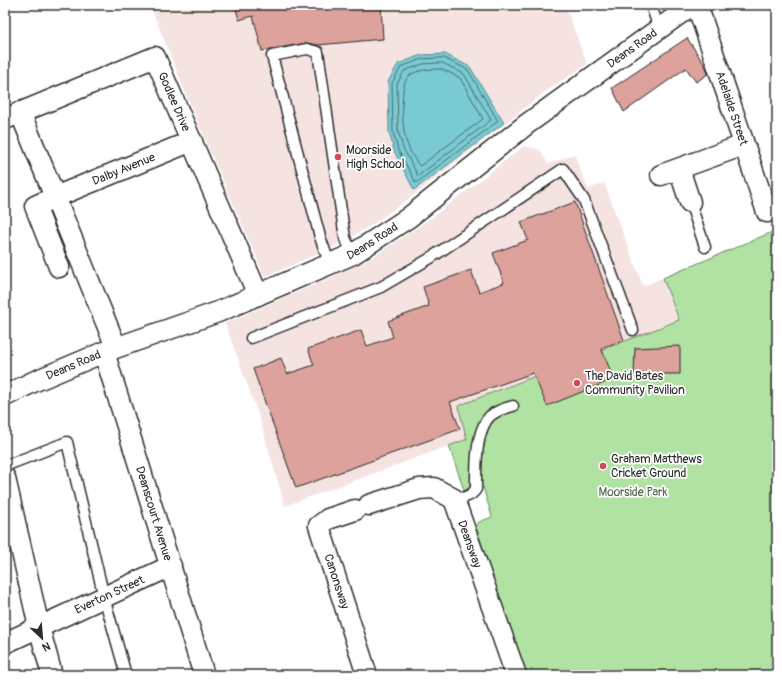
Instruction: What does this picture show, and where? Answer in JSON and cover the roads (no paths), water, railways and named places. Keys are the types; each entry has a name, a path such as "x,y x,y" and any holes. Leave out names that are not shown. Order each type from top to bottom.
{"street":[{"name":"Deans Road","path":"5,396 33,382 110,350 218,312 330,265 360,250 408,218 527,124 690,8"},
{"name":"Adelaide Street","path":"690,8 744,145 767,212"},
{"name":"Godlee Drive","path":"12,115 155,57 258,295"},
{"name":"Deanscourt Avenue","path":"12,115 55,197 74,243 110,350 171,566 204,675"},
{"name":"Dalby Avenue","path":"74,243 56,259 35,206 192,141"},
{"path":"690,202 670,172 744,145"},
{"path":"5,478 39,627 52,675"},
{"name":"Canonsway","path":"367,675 320,526 328,519 419,489 434,488 454,499"},
{"name":"Deansway","path":"454,499 516,675"},
{"name":"Everton Street","path":"5,643 171,566"}],"lane":[{"path":"652,5 660,29"},
{"path":"330,265 320,237 272,56 307,49 318,52 345,238 360,250"},
{"path":"251,338 381,287 429,259 563,169 584,200 632,330"},
{"path":"690,202 705,247"},
{"path":"454,499 467,497 473,494 476,489 479,443 484,426 489,418 498,411 512,406"},
{"path":"5,466 67,442 104,597 126,675"}],"water":[{"path":"445,54 470,67 504,123 414,190 394,151 389,132 388,82 398,64 421,55"}],"place":[{"name":"Moorside High School","path":"338,157"},
{"name":"The David Bates Community Pavilion","path":"577,383"},
{"name":"Graham Matthews Cricket Ground","path":"603,466"}],"park label":[{"name":"Moorside Park","path":"633,492"}]}
